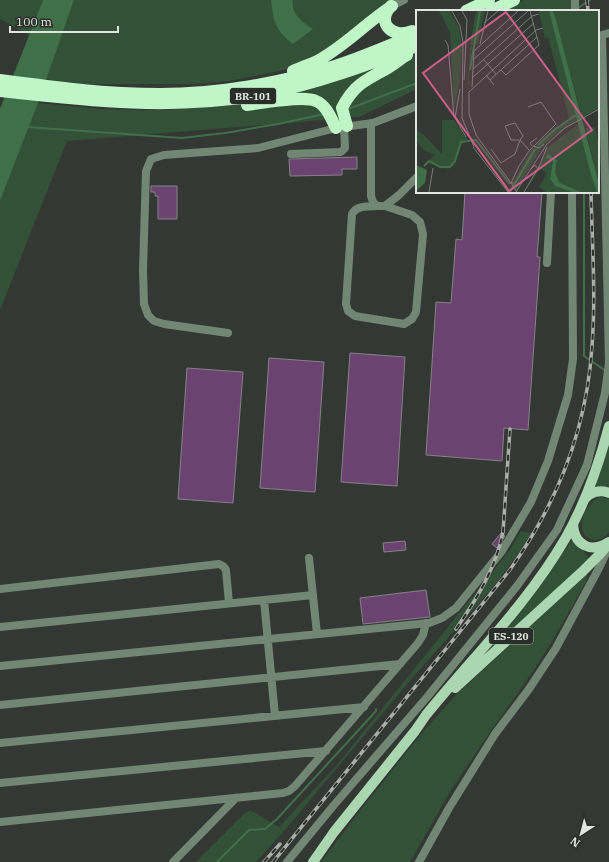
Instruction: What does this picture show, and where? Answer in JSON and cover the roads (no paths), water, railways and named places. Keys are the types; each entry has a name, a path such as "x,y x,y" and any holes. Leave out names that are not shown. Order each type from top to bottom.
{"highway":[{"path":"468,10 489,0"},
{"path":"493,10 514,0"},
{"path":"392,6 387,12 386,17 388,27 392,31 401,34 416,30"},
{"path":"255,85 319,60 341,45 367,23 392,6"},
{"name":"BR-101","path":"0,92 84,96 160,94 219,90 255,85 300,76 336,66 416,34"},
{"name":"BR-101","path":"0,80 123,104 181,104 218,101 263,94 302,85 416,47"},
{"path":"342,127 342,108 358,84 388,68 416,48"},
{"path":"218,101 246,105 304,98 315,100 322,105 342,127"}],"main road":[{"name":"ES-120","path":"313,862 334,832 440,698 533,587 558,551 573,524 582,503 600,458 609,426"},
{"path":"582,503 586,497 592,493 598,491 609,493"},
{"path":"573,524 573,531 576,538 588,547 595,548 609,542"},
{"name":"ES-120","path":"415,731 460,683 598,556 609,542"}],"street":[{"path":"392,6 404,0"},
{"path":"287,862 428,696 517,586 557,530 587,465 608,376 609,363 602,35 609,33"},
{"path":"228,332 164,324 154,321 148,315 144,304 143,270 146,171 151,159 164,154 258,148 342,127 371,123 416,106"},
{"path":"371,123 371,196 373,202 381,206 412,215 420,222 423,234 416,312 412,319 404,324 355,316 348,311 346,304 352,214 354,210 358,208 381,206 399,195 416,178"},
{"path":"291,154 344,151 345,148 342,127"},
{"path":"547,263 551,193"},
{"path":"0,666 426,623 442,618 456,608 502,551 531,502 548,461 565,407 572,370 574,348 572,193"},
{"path":"588,547 598,556 599,568"},
{"path":"419,862 449,808 491,739 529,689 556,648 609,547"},
{"path":"309,558 317,634"},
{"path":"0,589 219,564 226,570 230,603"},
{"path":"0,627 313,595"},
{"path":"264,600 275,716"},
{"path":"0,822 283,793 290,791 421,640 426,623"},
{"path":"0,705 400,664"},
{"path":"0,743 364,707"},
{"path":"0,783 326,751"},
{"path":"173,862 236,798"}],"waterway":[{"path":"578,8 590,0"},
{"path":"348,109 416,83"},
{"path":"27,127 182,138 225,133 324,114"},
{"path":"584,193 584,356 606,371"},
{"path":"217,862 249,830 265,829 277,819 376,711 376,709"}],"railway":[{"path":"587,0 588,10"},
{"path":"273,862 509,571 542,519 555,492 567,464 576,436 584,406 589,376 594,308 591,193"},
{"path":"456,629 471,607 484,583 496,558 500,545 503,532 510,429"},
{"path":"264,862 280,844"}]}
